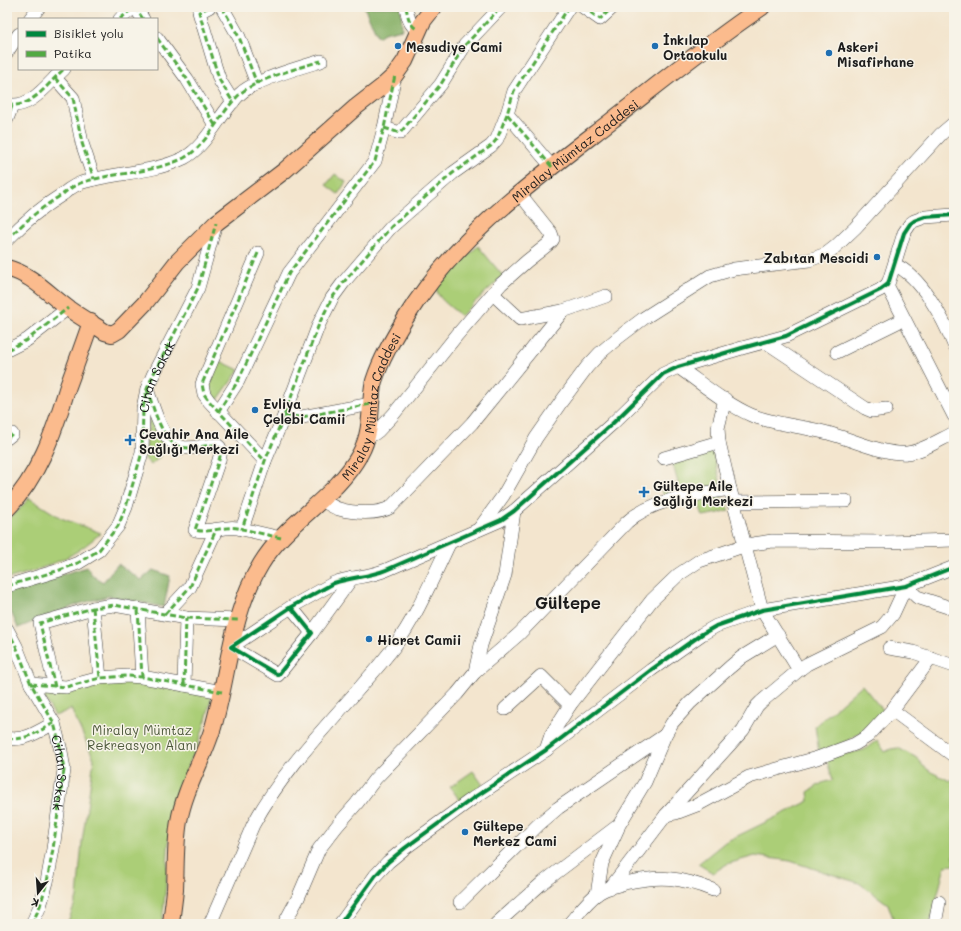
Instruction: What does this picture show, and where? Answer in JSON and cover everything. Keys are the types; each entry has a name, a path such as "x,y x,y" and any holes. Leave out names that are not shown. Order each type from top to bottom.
{"main road":[{"path":"7,268 38,283 68,308 105,332 112,334 119,330 145,303 177,262 216,223 284,171 356,107 395,75 404,61 423,21 434,7"},
{"name":"Miralay Mümtaz Caddesi","path":"171,924 175,889 179,818 190,786 210,739 222,692 231,647 246,594 268,553 294,525 322,500 342,479 358,457 368,435 374,382 384,357 423,291 477,231 552,167 680,67 762,7"},
{"path":"7,509 20,495 43,456 90,322"}],"street":[{"path":"31,18 38,7"},
{"path":"121,18 135,7 143,18"},
{"path":"209,7 199,12 220,81 233,102"},
{"path":"222,7 239,38 257,84"},
{"path":"406,7 410,22 413,27 418,30"},
{"path":"384,128 400,133 441,84 465,45 501,7"},
{"path":"242,529 266,462 322,317 332,298 391,227 452,173 491,146 497,139 514,91 520,80 569,7"},
{"path":"582,7 600,19 613,7"},
{"path":"7,52 18,36"},
{"path":"158,39 187,79 215,125"},
{"path":"7,240 22,224 43,207 76,185 94,179 135,173 167,165 192,153 240,93 257,84 297,68 321,61"},
{"path":"7,119 9,105 19,105 32,99 60,73 73,98 82,143 94,179"},
{"path":"218,412 238,381 289,273 375,161 384,128 395,75"},
{"path":"507,114 552,167"},
{"path":"478,530 503,496 542,429 587,367 609,345 644,318 710,276 734,269 808,260 826,254 855,228 936,140 954,123"},
{"path":"368,435 374,434 378,431 393,415 457,335 493,294 512,274 549,245 553,239 551,233 520,194"},
{"path":"352,578 312,633 278,675 231,647 291,607 329,585 341,580 352,578 376,574 491,525 514,511 634,404 663,374 678,367 742,348 777,340 880,290 887,285 895,265 904,233 910,224 925,217 954,215"},
{"name":"Cihan Sokak","path":"7,586 78,563 99,550 118,526 126,507 142,452 143,408 147,389 198,288 216,223"},
{"path":"258,253 202,384 204,394 218,412 266,462"},
{"path":"895,265 913,277 944,321 952,337"},
{"path":"887,285 954,416"},
{"path":"493,294 520,319 564,311 606,296"},
{"path":"7,350 27,340 68,308"},
{"path":"322,500 337,508 356,512 382,511 391,507 472,423 564,311"},
{"path":"837,352 904,319"},
{"path":"766,342 865,408 872,411 886,409"},
{"path":"678,367 744,411 760,418 828,433 894,453 909,453 917,451 954,433"},
{"path":"147,389 161,425 170,440 176,445 192,448 216,445 219,446 219,460 195,530 202,532 230,527 281,538"},
{"path":"725,399 718,428 719,442 762,610 799,670"},
{"path":"284,416 302,417 371,404"},
{"path":"664,458 719,442"},
{"path":"284,924 298,898 319,848 375,779 457,694 475,672 519,634 633,516 650,507 692,496 732,496 846,501"},
{"path":"475,672 481,645 505,575 514,511"},
{"path":"164,614 190,587 216,530"},
{"path":"546,750 551,735 570,705 652,600 662,589 688,567 698,561 758,542 792,540 887,542 954,540"},
{"path":"210,924 253,825 261,811 289,770 376,669 402,636 450,542"},
{"path":"340,924 375,876 388,862 472,799 546,750 651,670 702,634 722,623 762,610 906,586 954,567"},
{"path":"906,586 917,597 954,609"},
{"path":"611,887 666,815 743,730 757,706 799,670 816,659 882,627 893,614 906,586"},
{"path":"55,687 40,623 93,608 114,605 186,618 238,620"},
{"path":"291,607 312,633"},
{"path":"93,608 100,678"},
{"path":"138,609 142,677"},
{"path":"184,685 186,618"},
{"name":"Cihan Sokak","path":"7,629 16,646 31,684 54,723 64,770 47,882 40,906 32,924"},
{"path":"597,894 602,863 619,825 645,782 665,735 672,723 690,703 742,657 778,635"},
{"path":"889,648 906,650 954,666"},
{"path":"666,815 697,805 749,777 818,758 855,744 868,736 892,710 931,658"},
{"path":"31,684 55,687 100,678 120,676 142,677 222,692"},
{"path":"505,709 541,676 570,705"},
{"path":"892,710 954,756"},
{"path":"7,738 26,738 54,723"},
{"path":"460,902 538,825 558,808 665,735"},
{"path":"496,924 541,884 619,825"},
{"path":"569,924 597,894 611,887 640,880 673,878 695,883 713,890"},
{"path":"935,924 939,902"}],"green space":[{"path":"364,7 401,7 402,29 384,33 378,37"},
{"path":"335,174 346,182 338,194 326,185"},
{"path":"478,246 503,276 461,316 440,297 437,291 437,286 439,282"},
{"path":"216,359 239,370 217,401 212,399 208,383"},
{"path":"150,414 155,421 162,444 159,457 151,465 145,459"},
{"path":"712,448 721,485 687,492 686,489 664,495 661,489 678,483 672,461"},
{"path":"719,497 724,501 729,511 703,516 697,498"},
{"path":"29,498 61,518 101,533 79,550 56,563 7,579 7,520 18,511"},
{"path":"118,564 141,580 153,570 170,576 164,607 109,596 79,604 18,628 7,603 7,591 87,567 93,576 103,582"},
{"name":"Miralay Mümtaz Rekreasyon Alanı","path":"121,682 137,683 212,695 197,747 178,788 170,818 162,924 67,924 77,898 82,842 94,759 71,709 55,716 39,689"},
{"path":"862,685 884,712 858,734 847,741 819,753 815,726"},
{"path":"877,740 885,752 898,748 919,759 922,765 931,772 950,781 954,776 954,865 945,866 930,924 895,924 888,904 859,883 790,861 755,856 727,864 713,873 698,864 725,842 809,801 808,792 822,783 833,780 826,758 864,750"},
{"path":"473,771 483,785 461,802 450,787"}],"marked path":[{"path":"121,18 134,7"},
{"path":"135,7 142,18"},
{"path":"209,7 199,12 220,81 233,102"},
{"path":"222,7 239,37 257,84"},
{"path":"406,7 411,23 418,30"},
{"path":"384,128 400,133 441,84 465,45 501,7"},
{"path":"552,167 507,114 514,91 569,7"},
{"path":"583,7 600,19 613,7"},
{"path":"158,39 187,79 215,125"},
{"path":"7,240 27,221 77,184 99,178 160,167 184,158 200,145 226,109 240,94 247,89 278,74 321,61"},
{"path":"7,104 15,105 24,103 31,99 45,88 63,70"},
{"path":"218,412 238,381 289,273 375,161 384,128 395,75"},
{"path":"55,78 73,98 82,143 94,179"},
{"path":"7,119 12,106"},
{"path":"281,538 242,529 265,461 319,324 332,298 391,227 453,173 491,146 497,139 507,114"},
{"path":"7,586 78,563 99,550 118,526 126,507 142,452 143,408 147,389 198,288 216,223"},
{"path":"258,253 202,384 204,394 209,401 265,461"},
{"path":"7,350 27,340 68,308"},
{"path":"147,389 159,423 163,431 174,444 185,448 216,445 220,449 221,453 219,460 195,530 207,531 230,528 242,529"},
{"path":"284,416 302,417 371,404"},
{"path":"7,438 12,434"},
{"path":"165,614 190,587 216,530"},
{"path":"55,687 40,623 93,608 114,605 186,618 238,620"},
{"path":"93,608 100,678"},
{"path":"138,609 142,677"},
{"path":"184,685 186,618"},
{"path":"7,629 16,646 31,684 54,723 64,770 47,882 40,906 32,924"},
{"path":"31,684 66,687 100,678 127,676 142,677 222,692"},
{"path":"7,738 13,739 25,737 54,723"}],"cycle path":[{"path":"291,607 312,633 278,675 231,647 291,607 334,583 386,570 501,520 514,511 612,424 663,374 678,367 786,336 880,290 887,285 889,281 904,233 910,224 925,217 954,215"},
{"path":"340,924 375,876 388,862 405,848 472,799 546,750 651,670 702,634 716,626 762,610 906,586 954,567"}],"place":[{"name":"Mesudiye Cami","path":"398,46"},
{"name":"İnkılap Ortaokulu","path":"655,46"},
{"name":"Askeri Misafirhane","path":"829,53"},
{"name":"Zabıtan Mescidi","path":"877,257"},
{"name":"Evliya Çelebi Camii","path":"255,410"},
{"name":"Cevahir Ana Aile Sağlığı Merkezi","path":"130,440"},
{"name":"Gültepe Aile Sağlığı Merkezi","path":"644,492"},
{"name":"Hicret Camii","path":"369,639"},
{"name":"Gültepe Merkez Cami","path":"465,832"}],"district":[{"name":"Gültepe","path":"568,602"}]}
